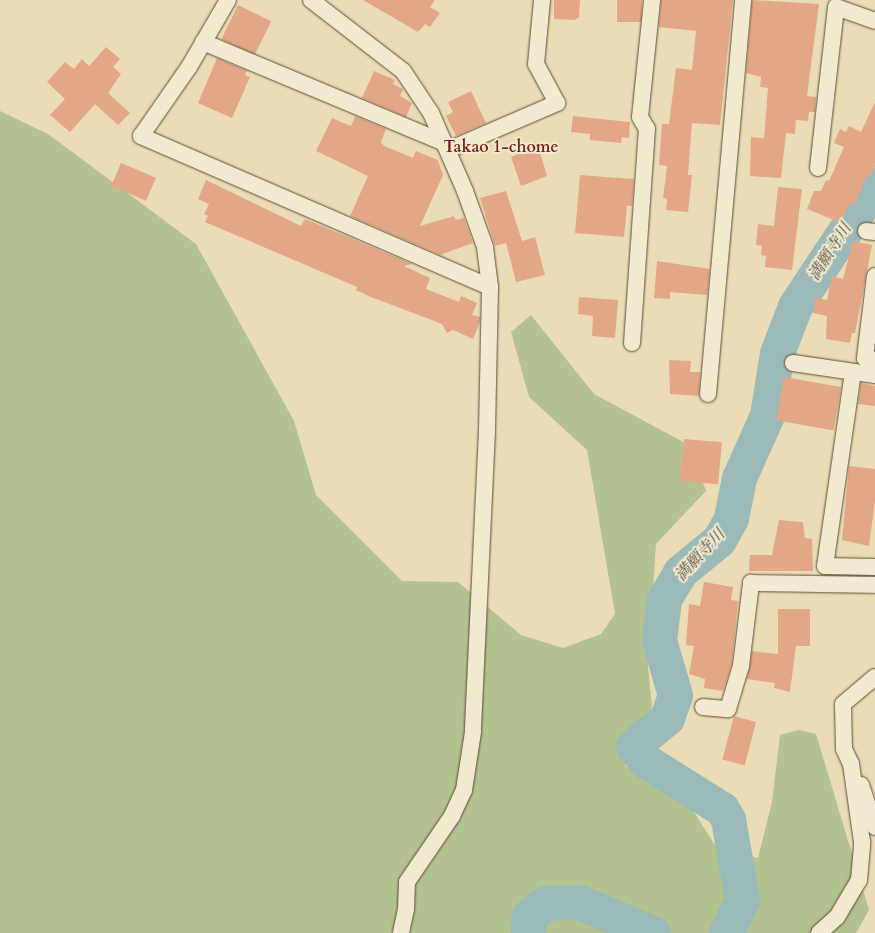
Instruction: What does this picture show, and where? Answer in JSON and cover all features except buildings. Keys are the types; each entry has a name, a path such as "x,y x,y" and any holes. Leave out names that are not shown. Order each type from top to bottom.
{"street":[{"path":"228,0 203,42 141,136 490,287"},
{"path":"311,0 403,71 432,113 486,247 490,287 487,423 473,732 464,790 452,816 406,882 406,909 401,933"},
{"path":"203,42 446,146 557,103 536,64 542,0"},
{"path":"632,344 647,129 640,117 652,0"},
{"path":"708,394 743,0"},
{"path":"818,168 836,7 875,20"},
{"path":"875,276 865,358 875,360"},
{"path":"793,363 875,375"},
{"path":"852,372 825,566 875,567"},
{"path":"703,707 728,709 740,666 751,583 875,585"},
{"path":"819,933 837,917 859,880 862,842 852,777 844,749 843,704 875,676"},
{"path":"852,777 863,787 875,827"}],"green space":[{"path":"0,111 48,134 196,244 294,421 316,495 402,581 458,582 521,635 563,648 601,634 615,614 587,450 529,397 511,332 531,315 594,394 689,445 706,491 656,544 648,667 652,706 625,766 685,798 715,845 758,858 772,802 780,735 799,730 816,734 869,910 856,933 0,933"}],"waterway":[{"name":"満願寺川","path":"726,933 742,900 728,819 722,809 644,760 633,746 667,718 675,695 659,640 664,599 680,572 719,540 731,518 739,478 767,415 777,353 795,306 875,185"},
{"name":"満願寺川","path":"528,933 529,916 545,903 579,902 653,933"}],"district":[{"name":"Takao 1-chome","path":"501,147"}]}
